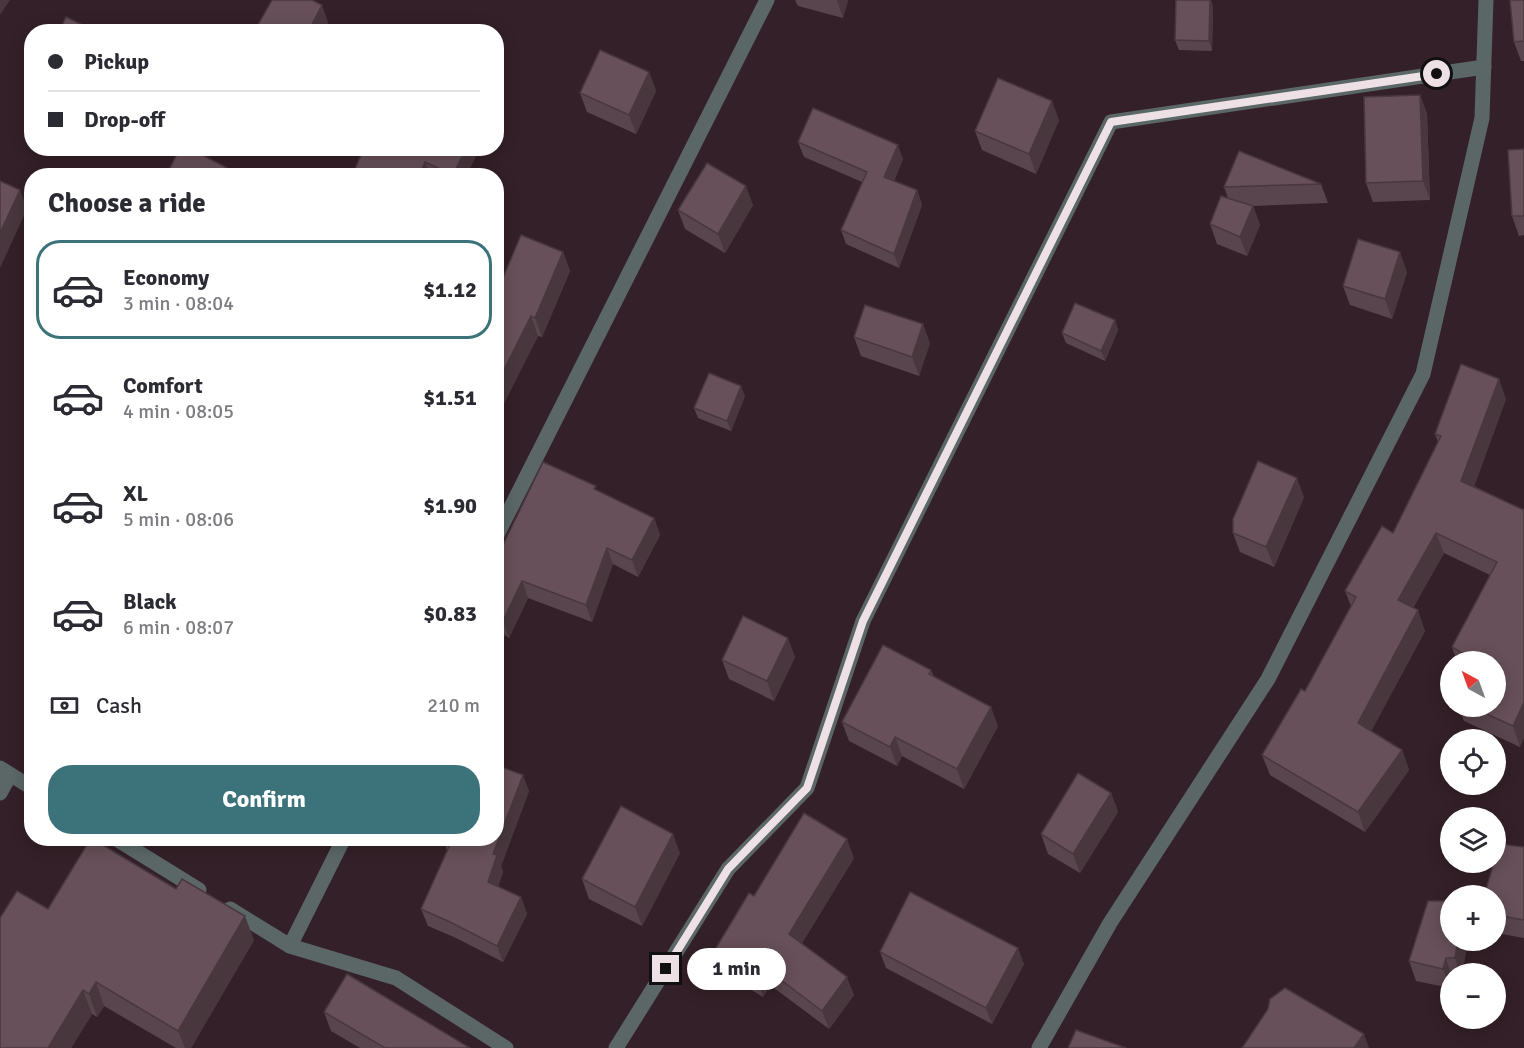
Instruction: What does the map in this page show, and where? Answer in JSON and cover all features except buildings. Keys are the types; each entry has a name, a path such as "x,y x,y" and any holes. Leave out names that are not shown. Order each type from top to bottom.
{"street":[{"path":"504,521 767,0"},
{"path":"1039,1048 1110,923 1268,679 1423,374 1482,118 1486,0"},
{"path":"616,1048 728,869 807,788 863,621 1111,122 1484,67"},
{"path":"0,794 5,772 24,783"},
{"path":"128,846 290,946 396,978 506,1048"},
{"path":"290,946 340,846"}],"route":[{"path":"666,969 728,869 807,788 863,621 1111,122 1437,74"}]}
